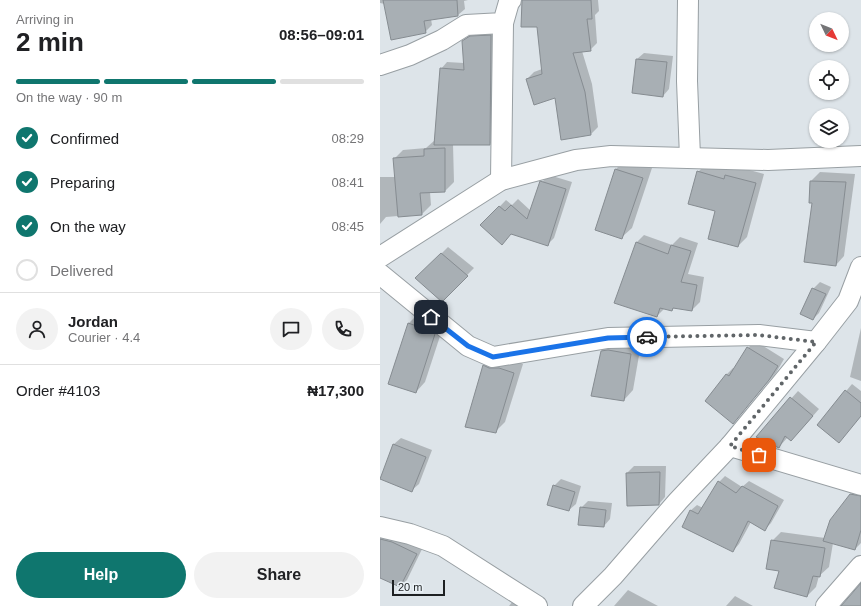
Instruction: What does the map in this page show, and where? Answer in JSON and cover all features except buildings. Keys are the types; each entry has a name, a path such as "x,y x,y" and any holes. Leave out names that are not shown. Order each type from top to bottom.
{"street":[{"path":"501,180 503,23 509,2 512,0"},
{"path":"688,0 687,81 690,157"},
{"path":"380,65 410,55 435,43 466,25 503,23"},
{"path":"380,257 501,180 576,160 611,156 768,160 861,156"},
{"path":"583,606 613,576 678,501 730,446 816,342 854,302 861,267"},
{"path":"380,274 468,346 493,357 608,338 758,335 816,342"},
{"path":"730,446 861,485"},
{"path":"380,527 410,534 443,546 537,606"},
{"path":"826,606 861,566"}],"way so far":[{"path":"647,337 758,335 816,342 730,446 759,455"}],"route":[{"path":"431,317 468,346 493,357 608,338 647,337"}]}
